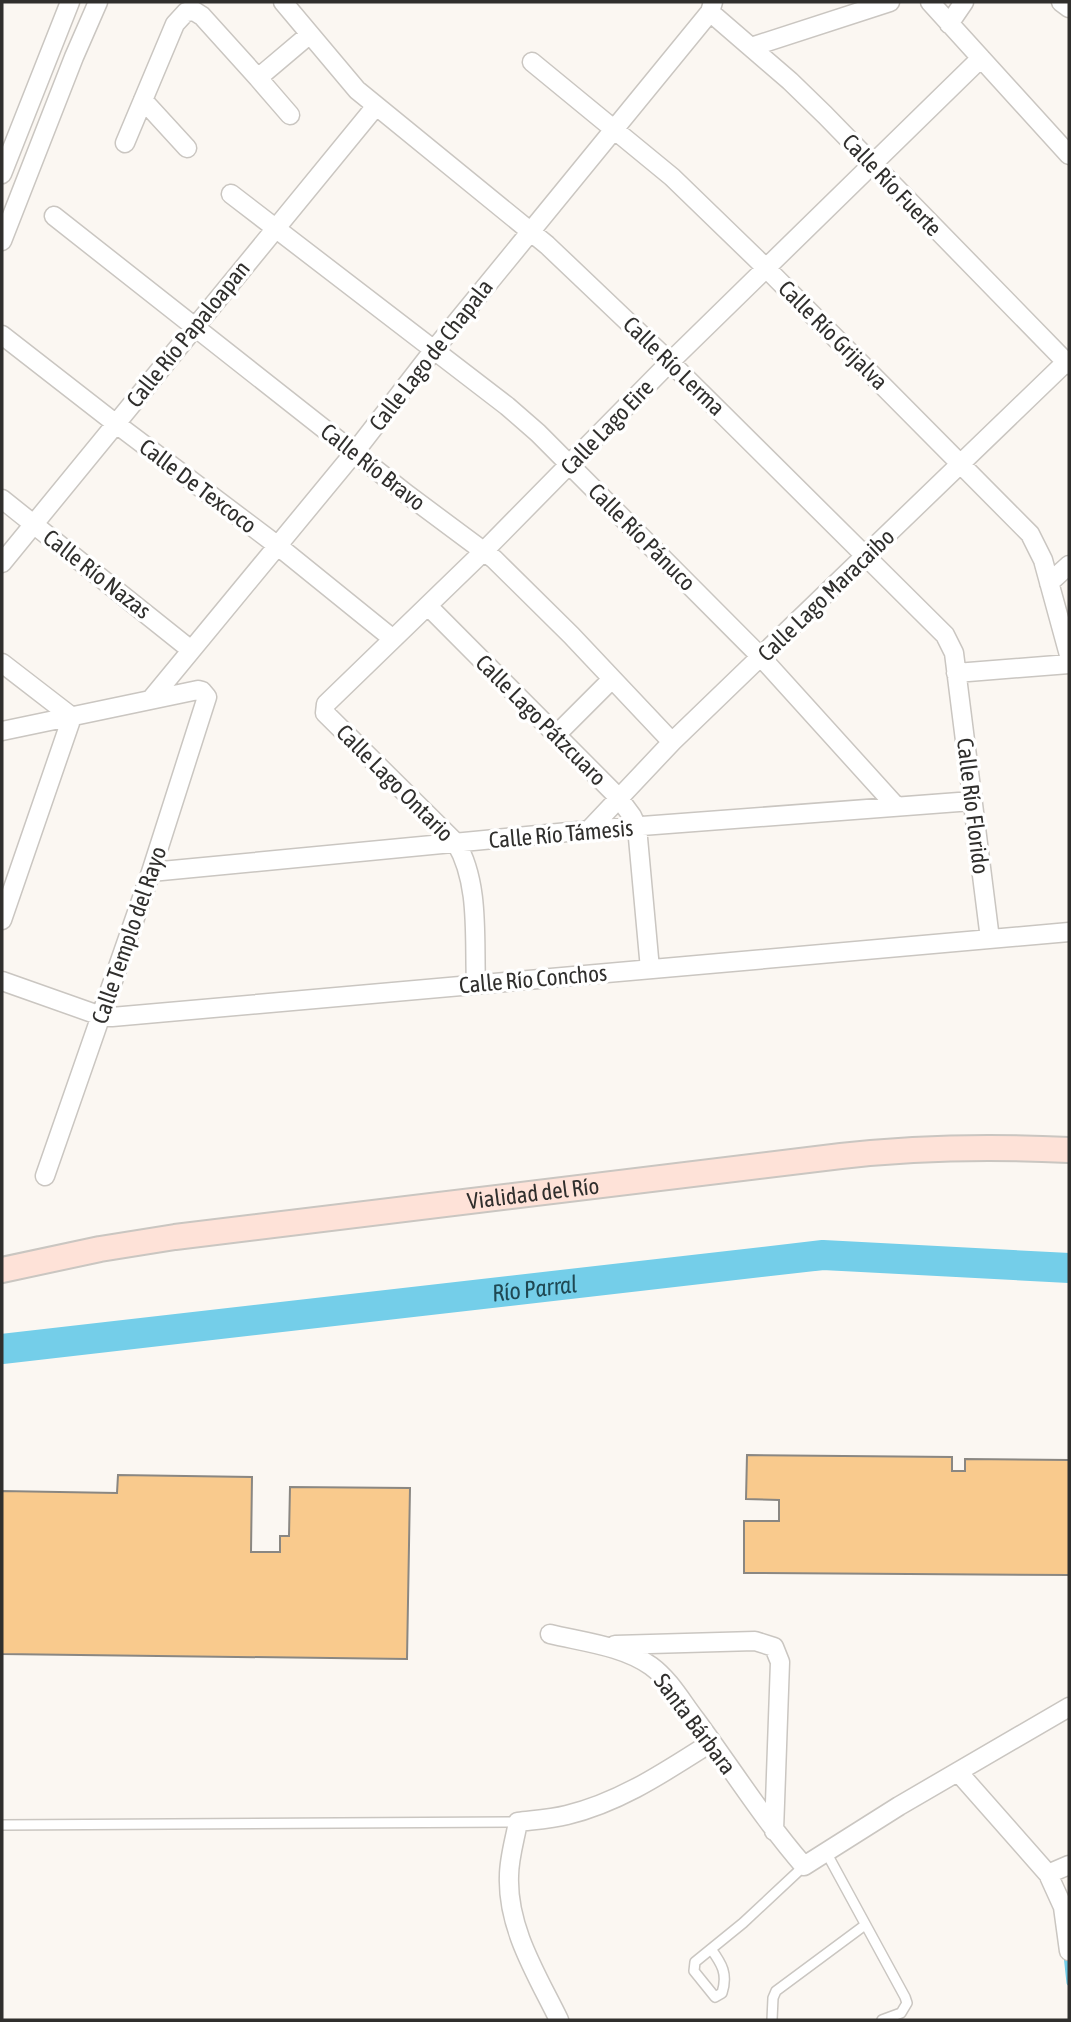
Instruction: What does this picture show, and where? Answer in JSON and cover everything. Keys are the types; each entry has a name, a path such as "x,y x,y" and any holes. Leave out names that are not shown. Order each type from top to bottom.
{"main road":[{"name":"Vialidad del Río","path":"2,1270 100,1249 175,1237 878,1152 965,1146 1069,1150"}],"street":[{"path":"2,174 70,2"},
{"path":"2,241 98,2"},
{"name":"Calle Río Lerma","path":"283,2 343,75 376,106 530,230 670,362 866,555 945,635 954,653 956,673"},
{"path":"751,47 890,2"},
{"path":"930,2 1069,155"},
{"path":"949,24 964,2"},
{"path":"1061,2 1069,8"},
{"name":"Calle Río Fuerte","path":"711,7 816,107 1067,363"},
{"name":"Calle Lago de Chapala","path":"152,698 354,453 711,7"},
{"path":"125,143 175,24 186,12 194,11 202,16 290,115"},
{"path":"258,78 310,34"},
{"name":"Calle Lago Eire","path":"324,708 570,465 670,362 981,58"},
{"name":"Calle Río Grijalva","path":"532,62 672,177 1030,534 1039,549 1069,654"},
{"path":"143,100 187,148"},
{"name":"Calle Río Papaloapan","path":"2,563 376,106"},
{"name":"Calle Río Pánuco","path":"230,194 507,406 570,465 761,657 895,805"},
{"name":"Calle Río Bravo","path":"54,216 507,570 672,742"},
{"name":"Calle De Texcoco","path":"2,335 278,546 393,639"},
{"name":"Calle Lago Maracaibo","path":"589,830 672,742 1067,363"},
{"name":"Calle Río Nazas","path":"2,499 191,650"},
{"path":"1049,583 1069,565"},
{"name":"Calle Lago Pátzcuaro","path":"428,606 618,797 632,816 636,827 650,969"},
{"path":"2,663 72,717"},
{"path":"956,673 1069,664"},
{"name":"Calle Río Florido","path":"956,673 990,939"},
{"path":"556,735 612,679"},
{"name":"Calle Templo del Rayo","path":"45,1176 208,700 206,694 198,690 152,698"},
{"path":"2,731 152,698"},
{"name":"Calle Lago Ontario","path":"324,708 325,713 456,843 468,869 472,891 476,985"},
{"path":"2,920 72,717"},
{"name":"Calle Río Támesis","path":"151,872 589,830 972,801"},
{"name":"Calle Río Conchos","path":"2,981 102,1016 112,1017 1069,932"},
{"name":"Santa Bárbara","path":"550,1634 632,1656 664,1677 774,1831 804,1866"},
{"path":"601,1646 755,1641 774,1647 780,1662 774,1831"},
{"path":"804,1866 899,1806 1069,1707"},
{"path":"559,2020 522,1945 511,1907 509,1875 519,1822 567,1815 617,1798 656,1778 712,1742"},
{"path":"959,1773 1048,1874 1063,1907 1069,1951"},
{"path":"1048,1874 1069,1865"}],"lane":[{"path":"2,1825 519,1822"},
{"path":"826,1852 907,2003 901,2012 881,2020"},
{"path":"711,1949 723,1965 724,1972 722,1993 715,1997 693,1968 695,1962 711,1949 743,1923 804,1866"},
{"path":"772,2020 776,1991 865,1924"}],"building":[{"path":"747,1455 952,1457 952,1471 965,1471 965,1459 1069,1460 1069,1575 744,1573 744,1521 779,1521 779,1500 746,1499"},
{"path":"118,1475 252,1477 251,1552 280,1552 280,1536 289,1536 290,1487 410,1488 407,1659 2,1654 2,1491 117,1493"}],"waterway":[{"name":"Río Parral","path":"2,1349 823,1255 1069,1268"},
{"path":"1066,1955 1069,1983"}]}
